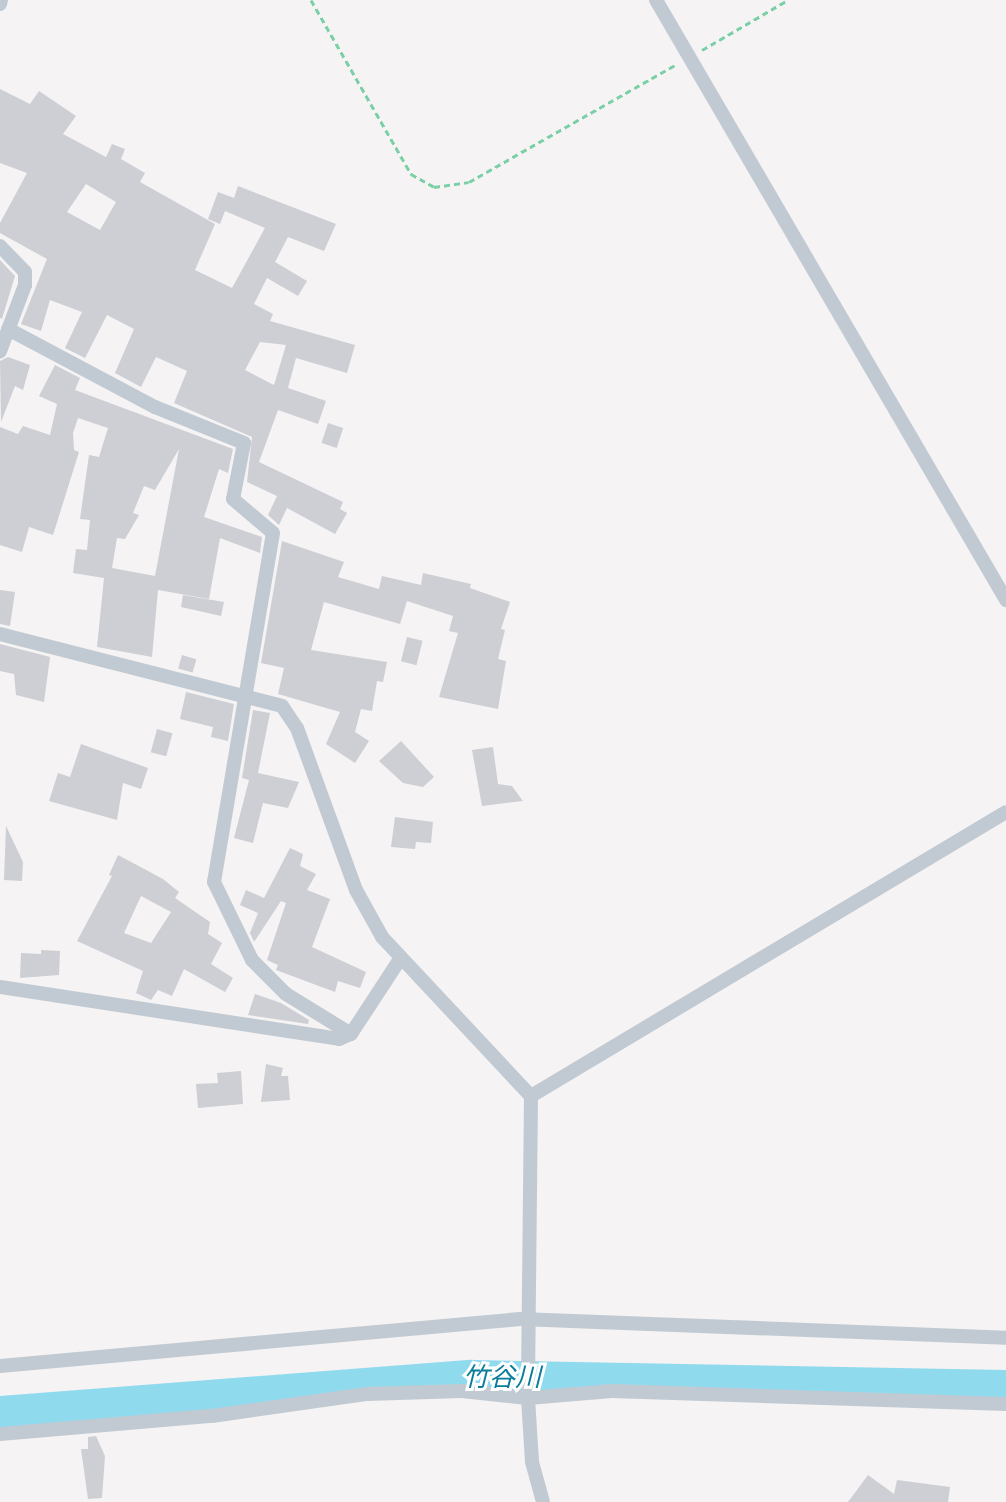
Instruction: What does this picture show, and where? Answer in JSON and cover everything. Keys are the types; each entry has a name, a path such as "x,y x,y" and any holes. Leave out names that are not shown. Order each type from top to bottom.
{"street":[{"path":"656,0 862,360 1006,600"},
{"path":"0,246 25,272 0,351"},
{"path":"8,329 155,407 244,443 233,499 273,533 214,882 252,960 286,994 351,1034"},
{"path":"0,634 282,706 297,728 356,890 400,959 531,1096 532,1462 543,1502"},
{"path":"531,1096 1006,812"},
{"path":"0,987 339,1039 351,1034 400,959"},
{"path":"0,1366 533,1324 1006,1338"},
{"path":"0,1434 212,1416 367,1394 462,1391 612,1391 1006,1404"}],"path":[{"path":"311,0 411,174 434,187 469,182 788,0"}],"building":[{"path":"0,89 30,104 39,91 76,116 63,134 106,157 112,144 125,149 121,159 145,173 140,182 215,224 195,270 232,288 265,228 225,211 220,224 208,219 218,192 234,198 238,186 336,224 324,251 288,237 275,262 307,281 298,296 267,278 254,304 273,314 270,321 355,345 347,373 296,358 288,388 326,401 318,424 278,410 259,462 343,502 340,509 347,513 335,534 287,508 279,525 268,515 277,496 247,482 252,437 174,403 187,371 156,357 141,387 115,373 134,329 107,315 85,358 65,348 82,312 50,300 41,331 21,324 47,259 0,233 0,223 27,173 0,163","holes":["86,184 116,202 100,230 67,212","260,342 286,345 274,385 245,370"]},
{"path":"0,260 15,276 2,319 0,318"},
{"path":"8,357 30,365 23,390 15,386 1,422 0,361"},
{"path":"55,365 80,378 75,390 233,449 228,473 219,469 204,517 262,537 260,553 220,538 209,599 158,590 152,657 97,647 104,578 73,573 76,549 87,550 90,520 80,519 89,455 99,457 108,428 78,418 73,433 74,450 79,452 53,535 29,527 22,552 0,545 0,427 18,434 23,426 50,435 57,404 39,396","holes":["179,449 155,576 112,568 117,538 125,539 139,515 133,513 144,486 155,490"]},
{"path":"328,423 343,428 337,448 322,443"},
{"path":"282,541 344,562 338,577 379,589 382,576 421,585 423,573 471,584 470,588 510,602 501,629 505,630 498,659 506,661 498,709 439,697 458,633 449,631 453,616 407,601 400,624 324,602 311,650 387,662 383,682 377,681 372,711 361,709 355,732 369,741 355,763 326,744 340,712 278,694 284,668 261,663"},
{"path":"0,590 15,592 10,626 0,624"},
{"path":"183,595 224,602 221,616 181,607"},
{"path":"407,637 423,641 416,665 401,661"},
{"path":"0,644 50,657 44,702 16,695 14,674 0,671"},
{"path":"182,655 196,659 193,673 178,668"},
{"path":"186,692 234,704 228,741 211,737 213,727 180,719"},
{"path":"253,710 270,713 258,773 299,782 288,808 263,803 253,843 234,838 249,780 242,778"},
{"path":"157,729 172,733 166,756 151,752"},
{"path":"401,741 434,777 423,787 403,783 379,761"},
{"path":"81,744 148,768 141,789 123,783 117,820 49,801 58,773 70,777"},
{"path":"493,747 498,784 512,786 523,801 482,806 472,750"},
{"path":"395,817 433,822 431,843 416,842 415,849 391,847"},
{"path":"6,826 23,862 22,881 4,880"},
{"path":"290,848 303,854 300,866 316,874 307,890 330,899 312,947 366,972 360,988 338,981 335,992 276,970 278,965 267,960 286,903 281,901 254,942 250,933 258,913 240,905 246,890 264,898"},
{"path":"118,855 163,879 179,892 175,898 210,922 208,934 222,943 211,964 233,978 225,992 184,969 172,996 158,990 151,1000 136,993 143,971 77,941 112,876 109,875","holes":["141,896 171,912 151,943 124,933"]},
{"path":"41,950 60,951 59,975 20,978 21,953 41,954"},
{"path":"255,994 281,1003 309,1020 308,1024 248,1015"},
{"path":"266,1064 283,1068 281,1076 288,1076 290,1100 261,1102"},
{"path":"241,1071 243,1104 198,1108 196,1084 218,1083 217,1073"},
{"path":"96,1436 105,1456 102,1498 88,1499 81,1449 88,1449 88,1437"},
{"path":"868,1475 894,1494 897,1480 950,1487 948,1502 848,1502"}],"waterway":[{"name":"竹谷川","path":"0,1412 472,1376 1006,1386"}]}
